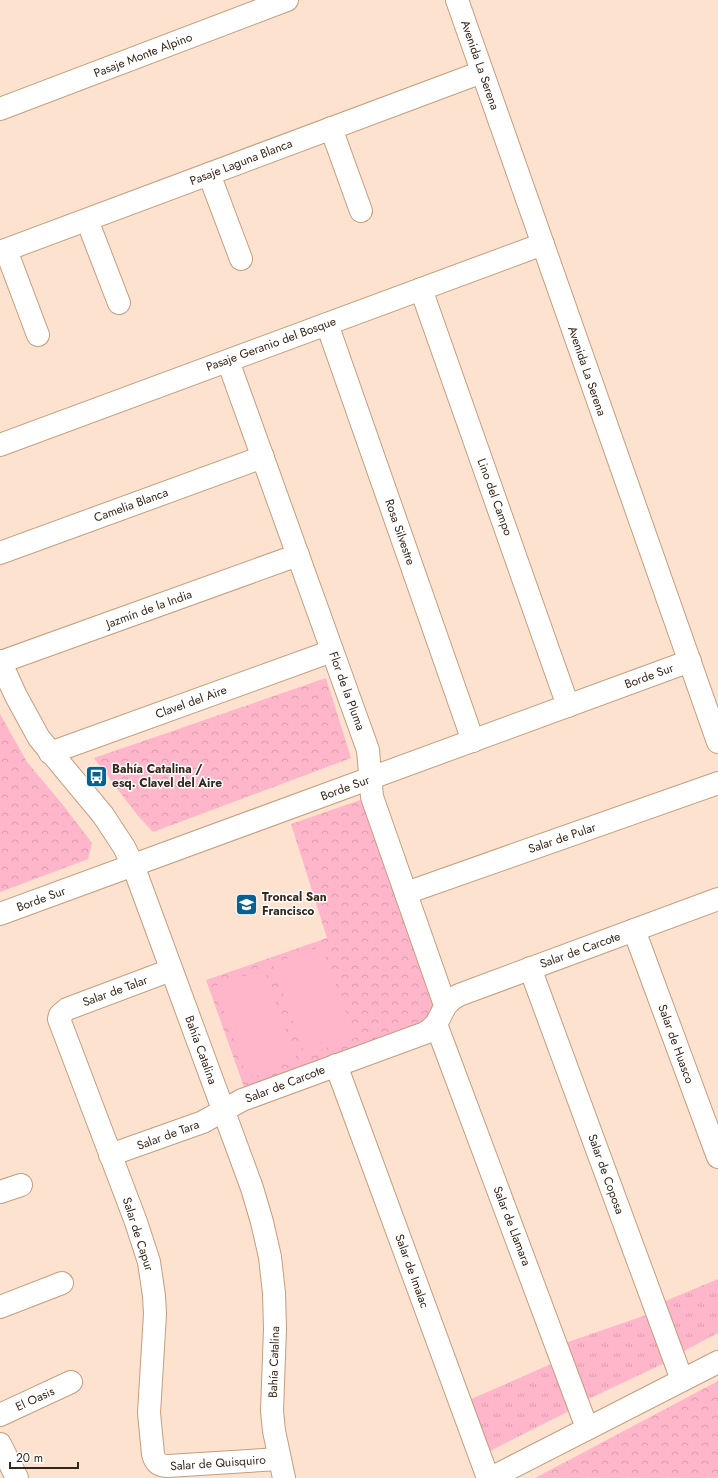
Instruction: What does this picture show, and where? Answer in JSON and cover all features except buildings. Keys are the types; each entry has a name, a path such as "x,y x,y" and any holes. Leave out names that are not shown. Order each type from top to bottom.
{"street":[{"name":"Pasaje Monte Alpino","path":"0,109 287,0"},
{"name":"Avenida La Serena","path":"457,0 718,742"},
{"name":"Pasaje Laguna Blanca","path":"3,251 482,72"},
{"path":"331,128 361,211"},
{"path":"209,174 241,259"},
{"path":"87,220 119,303"},
{"name":"Pasaje Geranio del Bosque","path":"0,444 543,244"},
{"path":"3,251 38,335"},
{"name":"Lino del Campo","path":"421,289 568,706"},
{"name":"Rosa Silvestre","path":"327,324 473,741"},
{"name":"Flor de la Pluma","path":"228,360 368,750 372,797 446,1005"},
{"name":"Camelia Blanca","path":"0,554 263,457"},
{"name":"Jazmín de la India","path":"0,662 298,555"},
{"name":"Clavel del Aire","path":"50,753 332,651"},
{"name":"Borde Sur","path":"0,914 690,661"},
{"name":"Bahía Catalina","path":"0,662 39,738 103,815 124,847 252,1188 270,1257 274,1293 276,1329 272,1411 281,1468"},
{"name":"Salar de Pular","path":"406,893 718,783"},
{"name":"Salar de Carcote","path":"446,1005 451,999 459,995 718,899"},
{"name":"Salar de Huasco","path":"634,930 718,1157"},
{"name":"Salar de Coposa","path":"530,968 682,1380"},
{"name":"Salar de Talar","path":"60,1015 67,1009 171,970"},
{"path":"436,1024 446,1005"},
{"name":"Salar de Capur","path":"60,1015 60,1024 144,1245 152,1278 155,1328 150,1381 149,1413 153,1454 154,1459 158,1464"},
{"name":"Salar de Carcote","path":"223,1111 242,1100 425,1033 431,1030 436,1024"},
{"name":"Salar de Llamara","path":"436,1024 588,1428"},
{"name":"Salar de Imalac","path":"336,1065 489,1478"},
{"name":"Salar de Tara","path":"110,1155 203,1122 223,1111"},
{"path":"0,1192 21,1185"},
{"path":"0,1306 62,1283"},
{"path":"489,1478 718,1362"},
{"name":"El Oasis","path":"0,1415 70,1382"},
{"path":"0,1444 17,1478"},
{"name":"Salar de Quisquiro","path":"158,1464 168,1466 281,1468"}],"green space":[{"path":"326,678 351,758 153,832 138,816 94,758"},
{"path":"0,714 27,762 92,843 88,859 0,892"},
{"path":"363,799 437,1003 429,1019 244,1087 206,980 327,938 291,824"},
{"path":"322,946 355,1038 305,1055 273,964"},
{"path":"264,969 297,1060 248,1078 215,986"},
{"path":"718,1279 718,1333 680,1353 663,1302"},
{"path":"649,1314 669,1361 584,1401 565,1343"},
{"path":"553,1363 571,1410 486,1453 467,1401"},
{"path":"718,1381 718,1478 535,1478"}],"place":[{"name":"Bahía Catalina / esq. Clavel del Aire","path":"97,776"},
{"name":"Troncal San Francisco","path":"247,904"}]}
